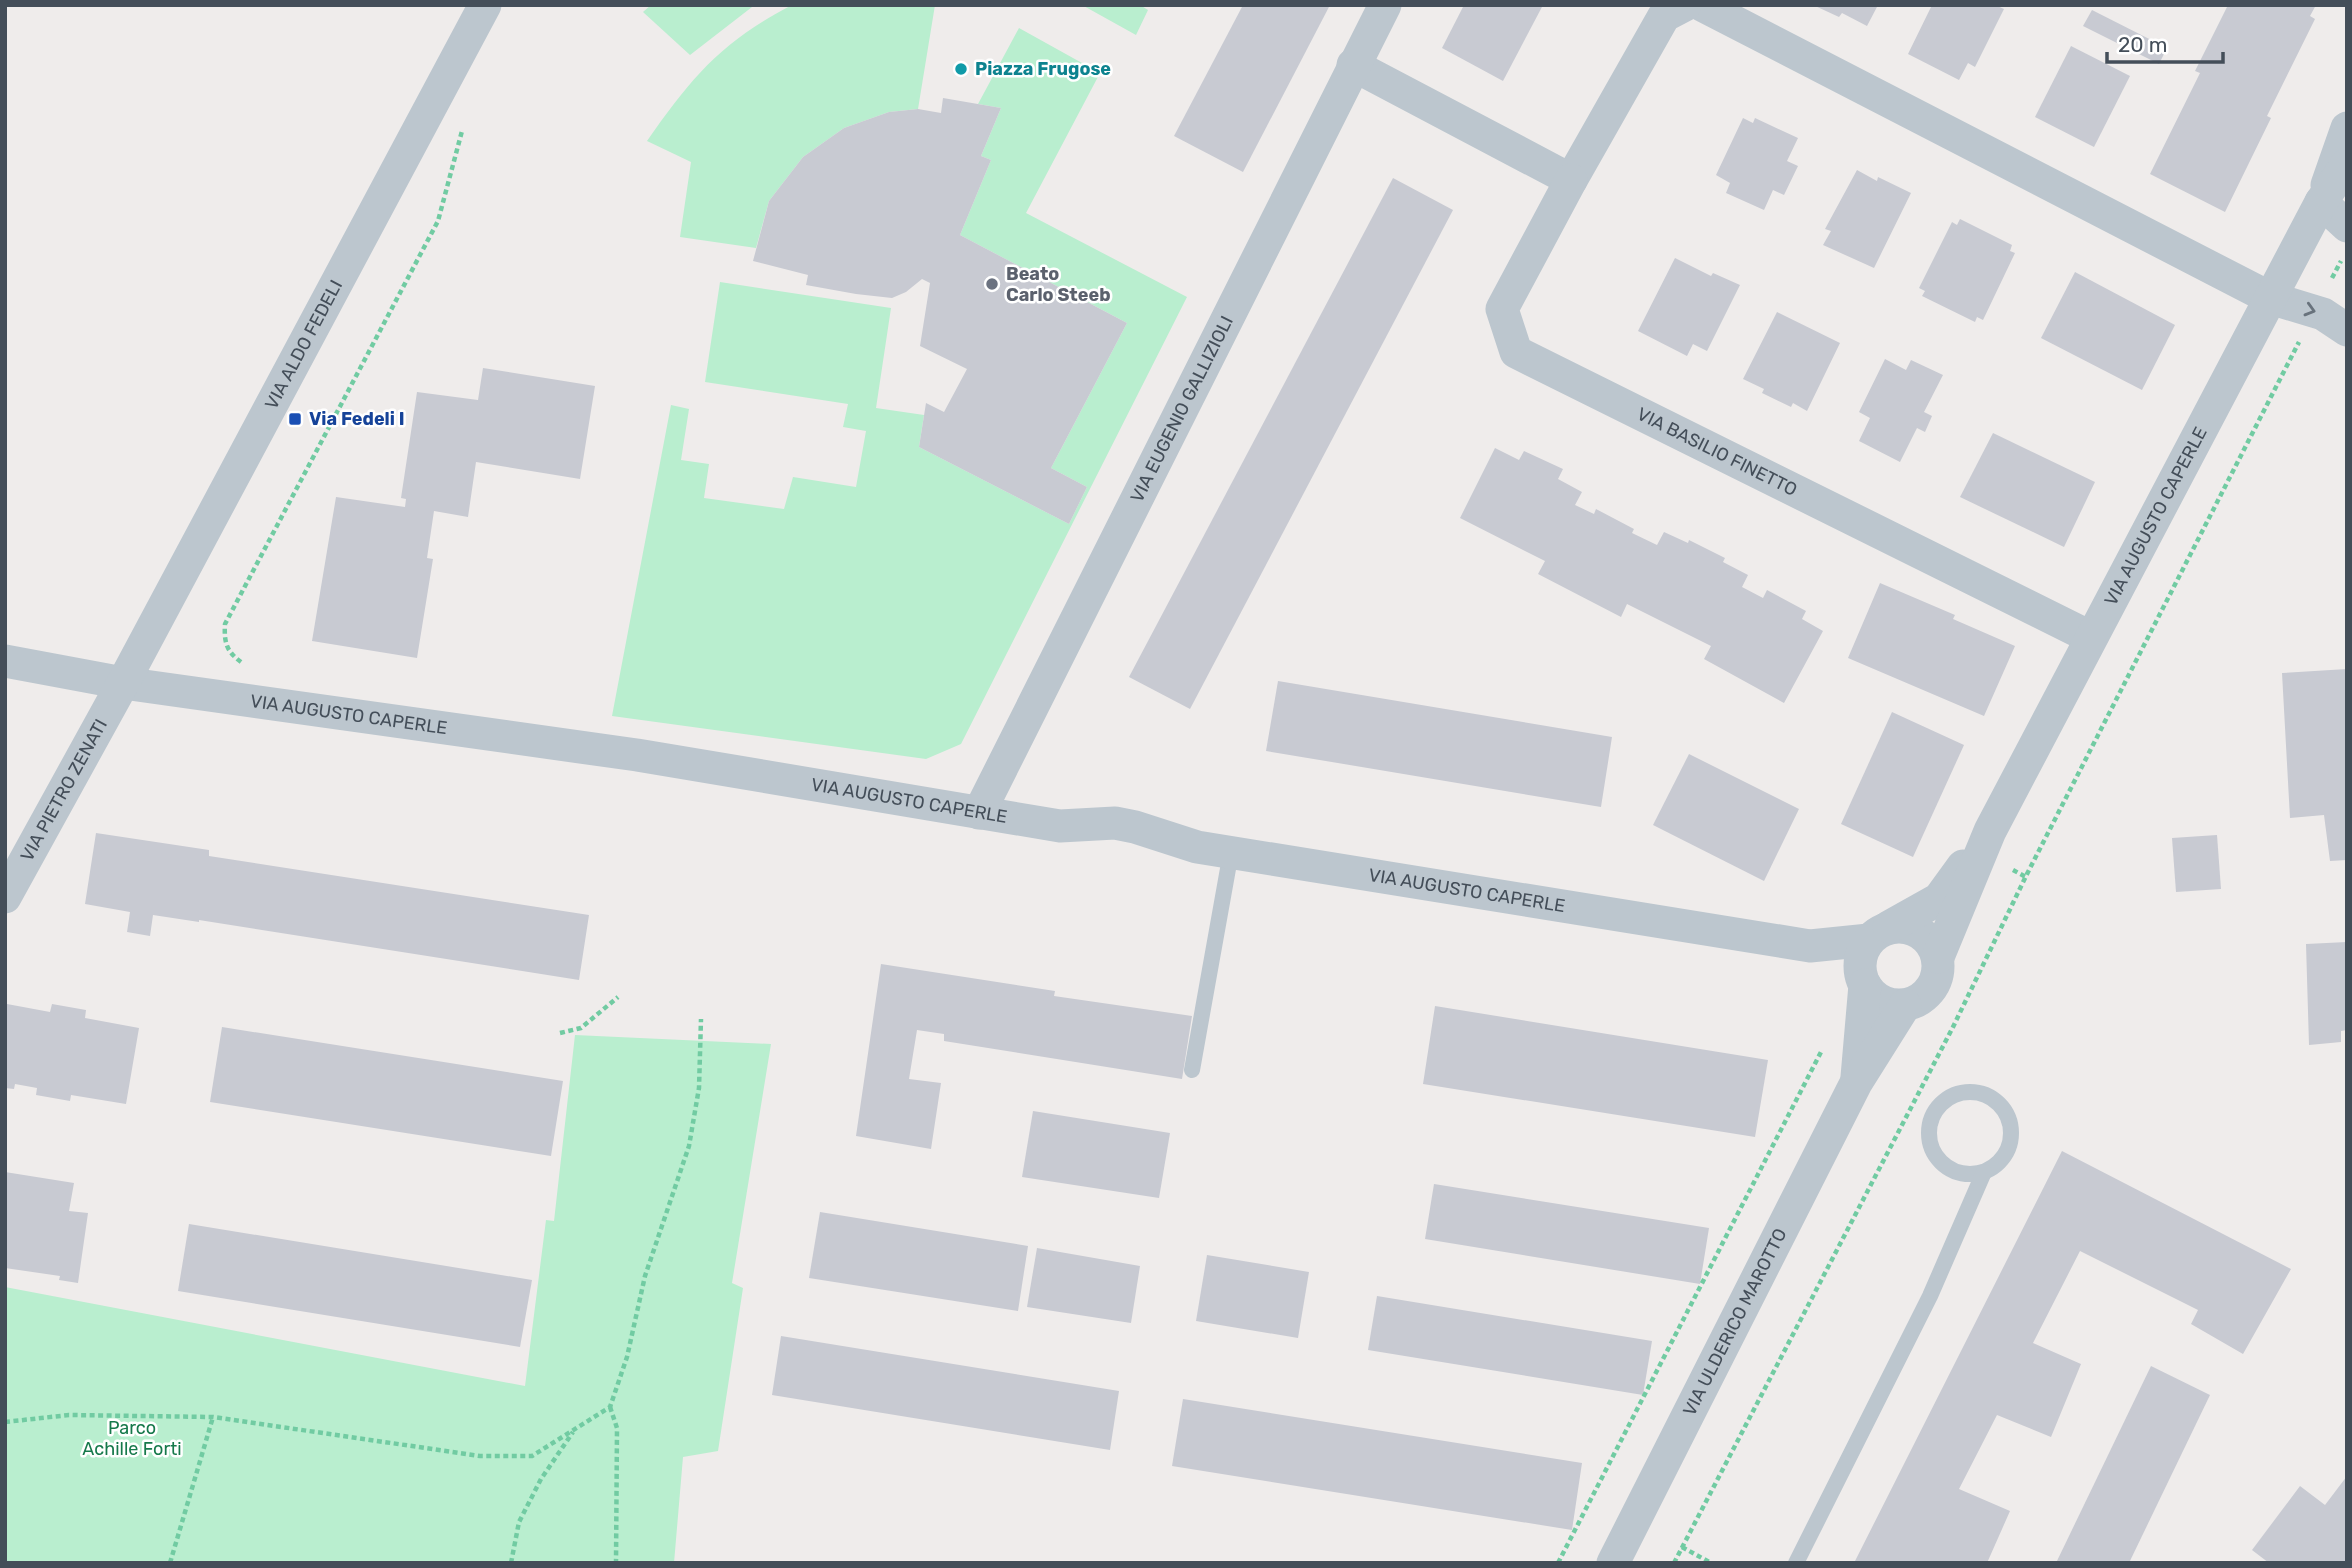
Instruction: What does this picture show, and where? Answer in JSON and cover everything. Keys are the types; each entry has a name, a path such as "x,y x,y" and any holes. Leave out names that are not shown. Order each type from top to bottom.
{"street":[{"name":"VIA ALDO FEDELI","path":"122,683 485,5"},
{"name":"VIA EUGENIO GALLIZIOLI","path":"978,813 1385,5"},
{"name":"VIA BASILIO FINETTO","path":"1685,5 1664,16 1502,309 1516,352 2090,637"},
{"path":"1702,5 2270,298 2323,314 2347,330"},
{"path":"1353,65 1571,180"},
{"name":"VIA AUGUSTO CAPERLE","path":"2321,202 2347,128"},
{"name":"VIA AUGUSTO CAPERLE","path":"1938,957 1990,831 2090,637 2321,202 2347,164"},
{"path":"2321,202 2347,226"},
{"name":"VIA AUGUSTO CAPERLE","path":"5,661 122,683 637,755 1060,826 1115,823 1197,847 1810,946 1879,934 1902,926 1925,935 1938,957 1939,970 1936,982 1928,993 1917,1001 1893,1005 1882,1001 1863,980 1810,946"},
{"name":"VIA PIETRO ZENATI","path":"5,897 122,683"},
{"name":"VIA AUGUSTO CAPERLE","path":"1879,934 1938,900 1990,831"},
{"path":"1863,980 1863,951 1879,934"},
{"name":"VIA ULDERICO MAROTTO","path":"1856,1083 1863,980"},
{"name":"VIA ULDERICO MAROTTO","path":"1613,1563 1856,1083 1905,1005"}],"lane":[{"path":"1192,1070 1231,852"},
{"path":"1796,1563 1930,1296 1984,1172 1996,1166 2006,1154 2011,1129 2001,1106 1991,1097 1979,1093 1954,1095 1942,1102 1934,1112 1929,1140 1934,1154 1944,1165 1956,1172 1970,1175 1984,1172"}],"path":[{"path":"251,664 241,663 232,655 224,642 225,624 438,221 465,122"},
{"path":"1674,1563 1953,1027 2027,874 2347,249"},
{"path":"560,1033 581,1028 618,997"},
{"path":"615,1563 617,1428 610,1407 627,1357 645,1276 689,1146 699,1088 701,1019"},
{"path":"1558,1563 1826,1041"},
{"path":"5,1422 69,1415 213,1416 480,1456 532,1456 610,1407"},
{"path":"170,1563 213,1416"},
{"path":"511,1563 519,1522 541,1479 575,1429"},
{"path":"1682,1547 1711,1563"}],"green space":[{"path":"651,5 752,7 690,55 643,12"},
{"path":"792,5 935,5 918,109 889,112 844,128 803,157 769,201 756,248 680,237 691,162 647,141 694,80 727,47"},
{"path":"1082,5 1140,5 1148,10 1136,35"},
{"path":"1019,28 1100,73 1026,213 1187,297 961,744 926,759 612,716 671,405 689,409 681,460 709,464 704,498 784,509 793,477 856,487 866,431 843,427 848,404 705,382 720,282 891,308 876,408 924,415 919,447 1069,524 1087,487 1051,468 1127,323 960,235 991,160 981,156 1001,108 978,104"},
{"name":"Parco Achille Forti","path":"575,1035 771,1044 732,1283 743,1288 718,1451 683,1457 674,1563 5,1563 5,1287 525,1386 546,1220 554,1221"}],"building":[{"path":"1243,5 1330,5 1243,172 1174,136"},
{"path":"1464,5 1543,5 1503,81 1442,48"},
{"path":"1813,5 1878,5 1867,26 1842,13 1839,17"},
{"path":"1932,5 1995,5 2004,9 1975,67 1968,63 1959,80 1908,54"},
{"path":"2228,5 2316,5 2310,16 2315,19 2267,116 2271,118 2225,212 2150,174 2200,73 2195,71"},
{"path":"2092,10 2167,48 2159,64 2083,26"},
{"path":"2071,46 2130,76 2094,147 2035,117"},
{"name":"Beato Carlo Steeb","path":"943,98 1001,108 981,156 991,160 960,235 1127,323 1051,468 1087,487 1069,524 919,447 926,403 944,412 967,369 920,346 930,283 922,279 906,292 892,298 856,294 806,285 808,275 753,261 769,201 803,157 844,128 889,112 918,109 941,113"},
{"path":"1743,118 1753,123 1755,118 1798,138 1787,161 1798,166 1784,195 1773,190 1764,210 1726,193 1730,183 1716,175"},
{"path":"1857,170 1877,181 1878,177 1911,193 1874,268 1823,245 1831,231 1825,229"},
{"path":"1393,178 1453,210 1190,709 1129,677"},
{"path":"1960,219 2012,245 2010,251 2015,253 1983,320 1977,317 1975,322 1922,296 1925,291 1919,288 1952,222 1957,225"},
{"path":"1675,258 1711,276 1713,273 1740,285 1707,351 1693,344 1687,356 1638,331"},
{"path":"2075,272 2175,325 2142,390 2041,338"},
{"path":"1777,312 1840,343 1807,411 1793,403 1791,407 1762,393 1764,389 1743,379"},
{"path":"1885,359 1906,370 1911,360 1943,375 1924,412 1932,416 1925,432 1917,428 1900,462 1859,441 1870,418 1859,412"},
{"path":"483,368 595,386 580,479 476,462 468,517 434,511 427,558 433,559 417,658 312,641 336,497 405,507 406,499 401,498 417,392 478,400"},
{"path":"1993,433 2095,482 2064,547 1960,497"},
{"path":"1495,448 1519,460 1524,451 1563,469 1558,479 1582,492 1575,505 1594,514 1596,509 1634,529 1632,533 1657,545 1664,532 1688,543 1689,540 1725,558 1723,562 1748,575 1742,587 1763,598 1767,590 1806,611 1802,619 1823,631 1784,703 1704,659 1711,646 1627,604 1621,617 1538,574 1545,561 1460,518"},
{"path":"1880,583 1955,615 1953,619 2015,646 1984,716 1848,658"},
{"path":"2347,669 2347,860 2330,861 2324,815 2290,818 2282,673"},
{"path":"1278,681 1612,737 1601,807 1266,751"},
{"path":"1892,712 1964,745 1913,857 1841,824"},
{"path":"1689,754 1799,809 1764,881 1653,825"},
{"path":"96,833 209,850 209,856 589,915 579,980 153,915 150,936 127,932 130,912 85,904"},
{"path":"2217,835 2221,889 2176,892 2172,838"},
{"path":"2347,942 2347,1030 2341,1031 2341,1042 2309,1045 2306,944"},
{"path":"881,964 1055,991 1054,996 1192,1016 1182,1079 944,1041 944,1034 917,1030 909,1079 941,1083 931,1149 856,1136"},
{"path":"7,1004 50,1012 52,1004 86,1010 85,1018 139,1028 126,1104 71,1095 70,1101 36,1095 37,1088 15,1084 14,1089 5,1088"},
{"path":"1435,1006 1768,1060 1755,1137 1423,1084"},
{"path":"222,1027 563,1081 551,1156 210,1102"},
{"path":"1033,1111 1170,1133 1159,1198 1022,1177"},
{"path":"2062,1151 2291,1269 2243,1354 2191,1324 2198,1310 2080,1251 2033,1343 2081,1364 2051,1437 1997,1415 1959,1489 2010,1511 1987,1563 1854,1563"},
{"path":"5,1172 74,1183 69,1211 88,1213 78,1283 59,1280 60,1276 5,1268"},
{"path":"1434,1184 1709,1228 1700,1284 1425,1239"},
{"path":"820,1212 1028,1246 1018,1311 809,1278"},
{"path":"189,1224 532,1280 520,1347 178,1291"},
{"path":"1037,1248 1140,1266 1131,1323 1027,1307"},
{"path":"1207,1255 1309,1272 1298,1338 1196,1321"},
{"path":"1377,1296 1652,1341 1643,1395 1368,1350"},
{"path":"781,1336 1119,1391 1110,1450 772,1395"},
{"path":"2151,1366 2210,1395 2129,1563 2056,1563"},
{"path":"1183,1399 1582,1463 1572,1530 1172,1466"},
{"path":"2347,1476 2347,1563 2269,1563 2252,1550 2300,1486 2325,1505"}],"place":[{"name":"Piazza Frugose","path":"961,69"},
{"name":"Beato Carlo Steeb","path":"992,284"},
{"name":"Via Fedeli I","path":"295,419"}]}
